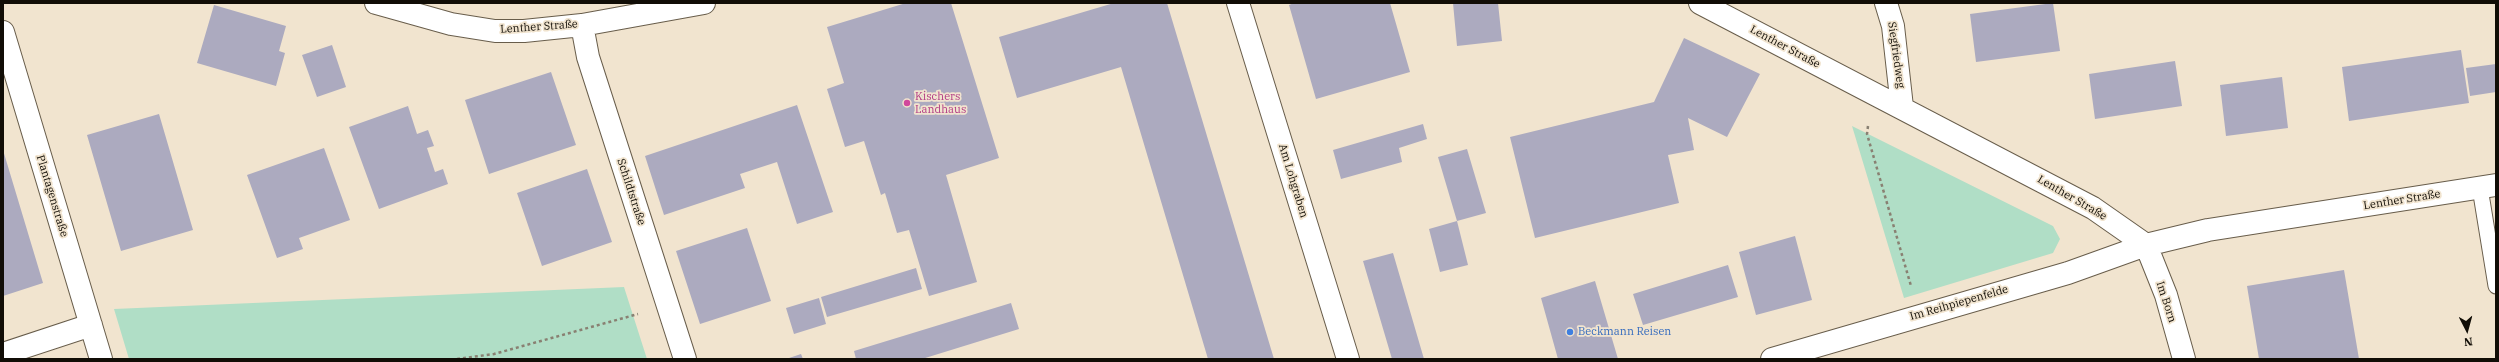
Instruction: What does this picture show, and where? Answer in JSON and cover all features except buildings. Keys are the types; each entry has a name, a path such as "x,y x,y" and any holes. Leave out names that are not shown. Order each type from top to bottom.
{"street":[{"name":"Lenther Straße","path":"376,3 472,29 524,31 582,24 624,10 704,3"},
{"name":"Am Lohgraben","path":"1238,3 1348,359"},
{"name":"Lenther Straße","path":"1700,3 1874,94 1902,107 2093,208 2146,245 2208,230 2488,186"},
{"name":"Siegfriedweg","path":"1886,3 1893,26 1902,107"},
{"name":"Schildtstraße","path":"582,24 588,57 685,359"},
{"name":"Plantagenstraße","path":"3,32 101,359"},
{"name":"Im Reihpiepenfelde","path":"1772,359 1919,315 2068,273 2146,245"},
{"name":"Im Born","path":"2146,245 2166,295 2184,359"},
{"path":"3,354 91,326"}],"lane":[{"path":"2488,186 2496,286"}],"path":[{"path":"1874,94 1867,134 1919,315"},
{"path":"457,359 494,354 667,305"}],"green space":[{"path":"1852,126 2053,226 2060,239 2053,253 1904,298"},
{"path":"624,287 647,359 129,359 114,309"}],"place":[{"name":"Kischers Landhaus","path":"907,103"},
{"name":"Beckmann Reisen","path":"1570,332"}]}
